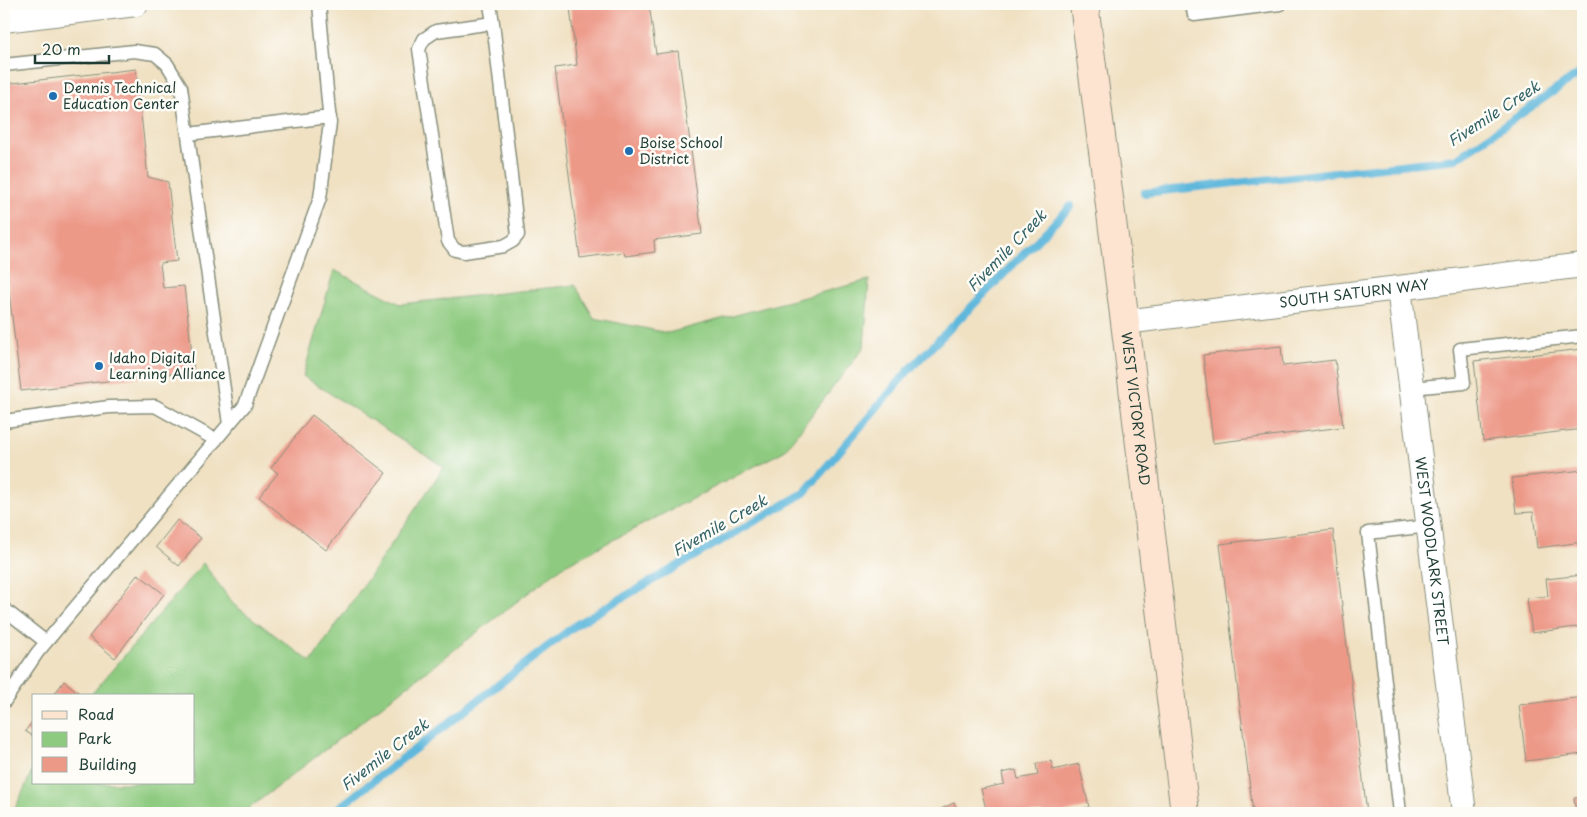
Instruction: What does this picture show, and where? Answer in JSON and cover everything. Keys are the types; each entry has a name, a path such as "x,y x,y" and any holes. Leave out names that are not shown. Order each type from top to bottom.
{"main road":[{"name":"WEST VICTORY ROAD","path":"1084,4 1126,322 1185,813"}],"street":[{"path":"4,20 136,4"},
{"name":"SOUTH SATURN WAY","path":"1126,322 1583,265"},
{"name":"WEST WOODLARK STREET","path":"1399,288 1464,813"}],"lane":[{"path":"4,702 46,642 245,406 320,198 330,117 319,4"},
{"path":"490,4 493,23 518,235 504,246 464,252 455,250 448,241 419,49 424,39 436,31 493,23"},
{"path":"1192,4 1194,15 1280,4"},
{"path":"4,64 134,51 155,54 167,64 181,87 228,424"},
{"path":"188,134 330,117"},
{"path":"1411,388 1464,383 1460,349 1583,336"},
{"path":"4,421 109,407 155,406 216,440"},
{"path":"1400,813 1368,533 1429,526"},
{"path":"4,609 46,642"}],"green space":[{"path":"334,270 400,304 575,285 594,318 668,333 869,280 864,347 784,451 563,566 243,813 13,813 32,771 32,784 195,784 195,694 92,694 203,563 233,604 311,662 444,467 303,376"}],"building":[{"name":"Boise School District","path":"602,4 649,4 656,54 678,51 702,234 654,240 655,252 625,256 624,252 580,258 555,68 577,65 570,8"},
{"path":"136,69 148,177 168,182 177,261 160,263 163,288 184,286 194,371 21,391 8,284 4,285 4,84"},
{"path":"1281,346 1283,366 1335,360 1343,427 1213,443 1203,355"},
{"path":"1583,349 1583,429 1483,441 1474,361"},
{"path":"312,415 386,473 326,550 259,497 278,473 271,468"},
{"path":"1583,470 1583,542 1537,548 1533,512 1516,513 1512,478"},
{"path":"177,520 201,538 179,566 156,547"},
{"path":"1333,530 1367,813 1253,813 1220,544"},
{"path":"138,574 164,594 115,658 89,637"},
{"path":"1583,575 1583,626 1532,633 1527,598 1548,596 1546,579"},
{"path":"64,681 80,694 54,694"},
{"path":"1583,697 1583,754 1526,761 1519,705"},
{"path":"32,722 32,736 25,731"},
{"path":"1051,761 1053,770 1079,764 1089,807 1064,813 987,813 981,789 1004,784 1002,773 1016,770 1018,779 1038,775 1036,764"},
{"path":"1583,797 1583,813 1576,813 1574,798"},
{"path":"954,803 959,813 932,813"}],"waterway":[{"name":"Fivemile Creek","path":"1144,193 1456,159 1583,71"},
{"name":"Fivemile Creek","path":"332,813 577,624 804,493 908,371 1071,206"}],"place":[{"name":"Dennis Technical Education Center","path":"53,96"},
{"name":"Boise School District","path":"629,151"},
{"name":"Idaho Digital Learning Alliance","path":"99,366"}]}
